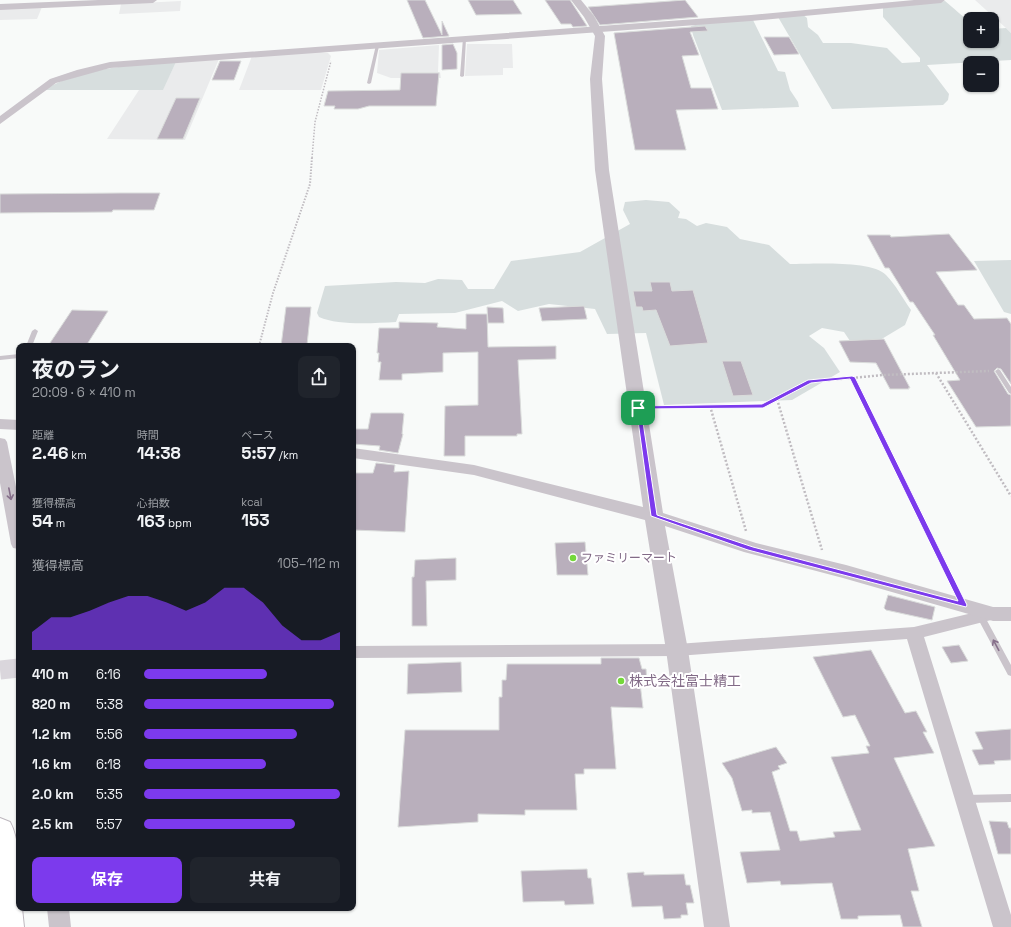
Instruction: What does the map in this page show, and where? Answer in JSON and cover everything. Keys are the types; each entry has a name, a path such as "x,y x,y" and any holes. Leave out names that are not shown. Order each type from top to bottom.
{"highway":[{"path":"0,830 8,927"}],"street":[{"path":"0,7 153,0"},
{"path":"576,0 600,36 596,79 602,170 654,516 677,650 717,927"},
{"path":"0,121 53,82 95,68 110,65 751,18 941,0"},
{"path":"0,424 16,424"},
{"path":"0,442 16,528"},
{"path":"356,453 474,470 654,516 751,548 964,605 995,615"},
{"path":"356,652 677,650 914,633 995,615"},
{"path":"914,633 1004,927"},
{"path":"58,911 60,927"}],"lane":[{"path":"462,76 464,39"},
{"path":"369,83 377,46"},
{"path":"30,343 35,331"},
{"path":"0,358 16,356"},
{"path":"998,371 1011,392"},
{"path":"995,615 1011,673"},
{"path":"965,799 1011,798"}],"path":[{"path":"260,343 273,293 310,184 315,122 334,49"},
{"path":"638,408 763,406 810,382 852,377 998,371"},
{"path":"936,373 1011,496"},
{"path":"852,377 964,605"},
{"path":"777,399 828,568"},
{"path":"710,406 751,548"}],"shaded area":[{"path":"975,0 1011,0 1011,33 999,22 999,12 988,12"},
{"path":"181,1 180,11 119,14 121,4"},
{"path":"945,1 963,16 963,48 999,48 999,28 1006,28 1011,33 1011,60 999,61 999,56 963,56 963,63 927,65 949,94 948,100 943,105 832,109 778,17 802,14 807,18 808,27 818,35 823,43 851,43 887,48 902,63 920,62 920,58 883,17 883,8"},
{"path":"42,7 37,19 0,20 0,9"},
{"path":"753,20 778,71 785,72 790,90 798,102 799,107 722,110 693,35 691,26 704,23"},
{"path":"467,44 512,44 513,68 503,68 503,75 465,76"},
{"path":"439,45 438,72 440,72 441,78 391,78 377,73 379,50"},
{"path":"319,52 328,53 331,56 321,90 239,90 252,56"},
{"path":"219,59 185,140 107,139 139,90 163,89 176,62"},
{"path":"176,62 163,90 44,90 75,76 108,68"},
{"path":"646,200 669,202 680,212 678,218 686,219 697,226 706,223 727,227 740,239 769,245 790,264 841,264 868,267 879,270 890,279 911,310 905,325 880,340 852,344 844,332 822,328 809,336 824,348 840,372 792,400 664,405 646,333 607,334 595,309 549,304 518,311 502,301 455,313 399,314 396,322 367,323 336,322 319,317 317,313 325,286 396,282 425,283 438,279 462,280 468,289 494,289 511,261 580,252 630,224 623,210 625,202"},
{"path":"1011,260 1011,314 1004,312 974,261"}],"building":[{"path":"407,0 425,0 442,35 442,21 449,36 423,38"},
{"path":"468,0 513,0 522,14 476,15"},
{"path":"545,0 570,0 587,26 573,27 571,24 561,24"},
{"path":"685,0 698,17 600,25 588,7"},
{"path":"705,26 708,31 690,32 699,55 682,56 691,88 711,88 718,109 676,110 686,150 635,150 614,33"},
{"path":"764,37 789,37 799,54 774,55"},
{"path":"453,44 457,53 457,69 442,70 442,45"},
{"path":"220,61 241,61 234,80 212,80"},
{"path":"401,73 439,73 436,106 369,106 358,109 334,109 335,106 324,106 328,91 400,90"},
{"path":"176,98 200,98 183,139 157,139"},
{"path":"160,193 154,210 0,213 0,194"},
{"path":"949,234 977,270 936,272 958,305 964,305 974,319 1007,318 1011,324 1011,384 1001,369 997,368 994,371 1008,394 1011,395 1011,426 976,427 947,381 960,380 933,335 935,335 913,302 910,302 889,268 885,268 867,235 890,235 891,237"},
{"path":"650,282 670,282 672,291 693,290 708,343 670,346 656,310 643,311 642,307 636,307 633,291 652,291"},
{"path":"584,306 587,319 542,321 539,308"},
{"path":"286,307 311,307 307,343 281,343"},
{"path":"487,307 503,308 504,323 488,323"},
{"path":"72,310 108,311 88,343 50,343"},
{"path":"466,314 487,314 488,347 556,346 556,359 518,360 522,434 517,434 517,436 465,436 465,456 444,456 445,406 478,405 478,352 443,353 443,372 402,374 402,380 379,380 381,362 378,362 379,353 377,353 379,328 399,328 399,322 438,323 437,327 466,329"},
{"path":"884,339 910,388 908,388 909,389 890,389 876,363 850,362 839,341"},
{"path":"722,361 741,361 753,395 733,396"},
{"path":"371,413 404,414 403,434 398,453 379,450 380,446 356,444 356,429 368,429"},
{"path":"376,463 395,465 394,472 409,471 405,532 356,530 356,473 373,473"},
{"path":"585,542 588,575 557,575 555,543"},
{"path":"456,558 456,580 426,581 427,626 412,626 412,577 414,577 415,560"},
{"path":"888,595 935,607 932,620 886,610 884,608"},
{"path":"959,645 968,661 951,663 942,647"},
{"path":"871,650 905,713 916,711 927,732 923,732 934,753 894,758 935,846 908,849 919,891 911,891 922,927 903,927 900,915 858,916 858,919 841,919 832,883 781,885 780,881 747,883 740,852 780,850 770,812 752,813 752,810 742,811 732,778 722,763 776,747 787,763 778,766 780,769 772,772 790,831 797,831 800,841 835,837 833,832 861,830 831,757 869,753 866,746 870,746 855,715 843,717 813,657"},
{"path":"601,658 639,658 642,669 646,669 647,683 640,683 643,708 611,707 616,769 584,769 584,774 575,774 577,810 525,810 525,815 478,814 478,822 398,827 405,730 499,730 499,697 502,697 502,680 506,680 507,664 601,664"},
{"path":"461,662 462,692 407,694 408,664"},
{"path":"1011,729 1011,760 994,761 995,764 979,765 972,750 983,749 975,732"},
{"path":"989,821 1007,822 1009,828 1011,828 1011,854 998,854"},
{"path":"587,869 588,878 591,878 594,904 565,905 564,901 523,902 521,871"},
{"path":"644,872 644,875 684,874 686,885 690,885 694,903 686,903 688,915 681,915 681,918 664,919 662,906 632,907 627,873"}],"tunnel":[{"path":"0,670 16,668"}],"place":[{"name":"ファミリーマート","path":"573,558"},
{"name":"株式会社富士精工","path":"621,681"}],"route":[{"path":"852,377 964,605 846,572 751,548 654,516 638,408 763,406 810,382 852,377"}]}
